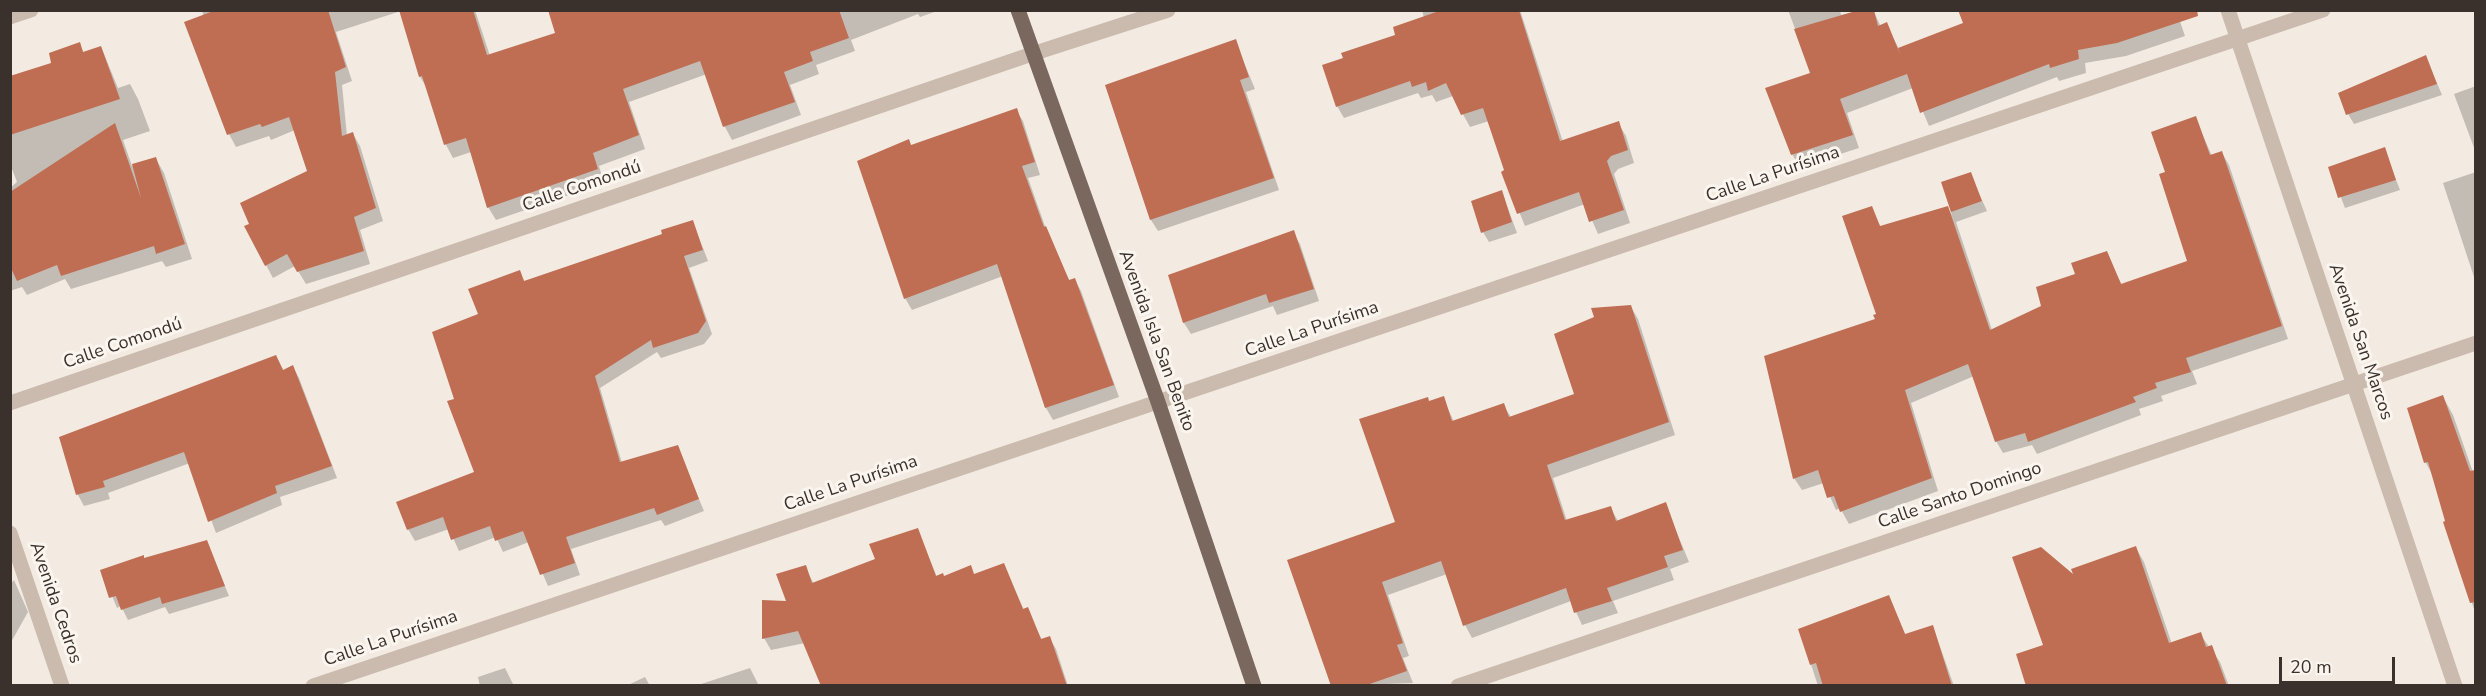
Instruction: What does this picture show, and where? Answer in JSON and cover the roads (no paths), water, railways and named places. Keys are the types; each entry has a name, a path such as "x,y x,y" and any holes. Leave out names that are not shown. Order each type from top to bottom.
{"main road":[{"name":"Avenida Isla San Benito","path":"1018,10 1158,402 1254,686"}],"street":[{"path":"10,17 31,10"},
{"name":"Calle Comondú","path":"10,403 1032,54 1168,10"},
{"name":"Avenida San Marcos","path":"2228,10 2454,686"},
{"name":"Calle La Purísima","path":"313,686 2323,10"},
{"name":"Calle Santo Domingo","path":"1458,686 2475,343"},
{"name":"Avenida Cedros","path":"10,533 62,686"}]}
